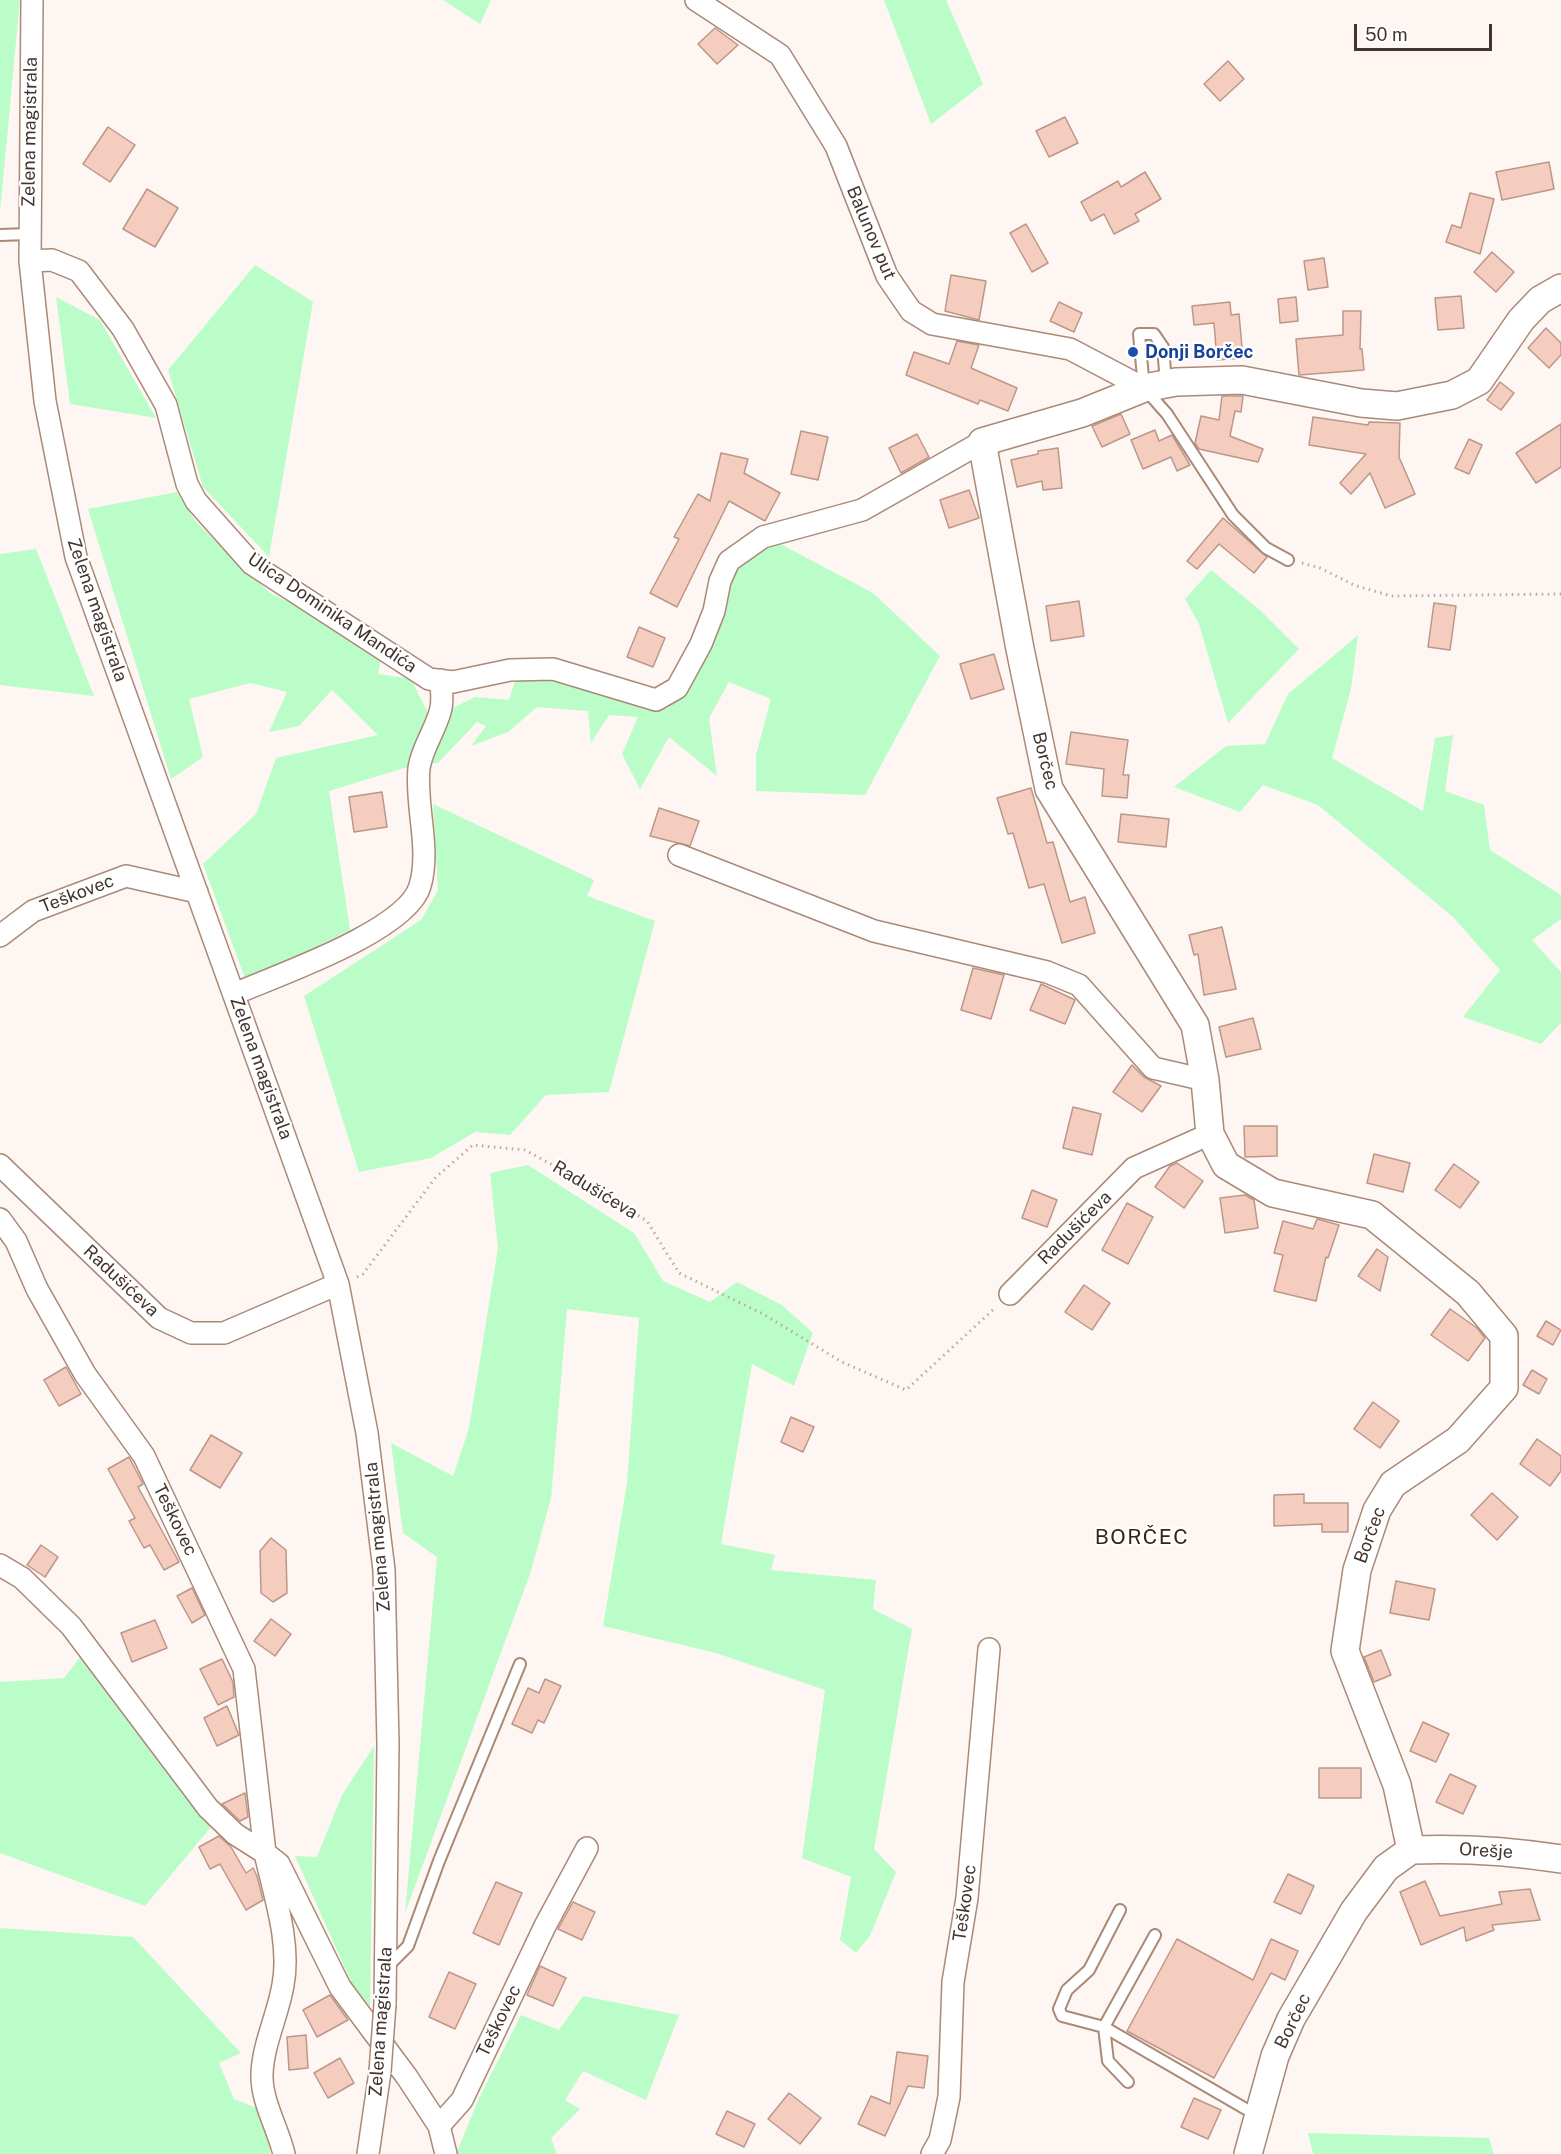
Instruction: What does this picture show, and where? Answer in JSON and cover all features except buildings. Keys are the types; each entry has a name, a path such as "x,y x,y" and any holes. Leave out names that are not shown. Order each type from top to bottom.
{"street":[{"name":"Zelena magistrala","path":"32,0 30,261 45,401 76,557 338,1284 368,1432 384,1570 388,1744 387,1967 380,2072 368,2154"},
{"name":"Balunov put","path":"696,0 780,55 836,146 887,276 911,310 932,324 1070,349 1155,386"},
{"name":"Ulica Dominika Mandića","path":"30,261 52,260 79,271 123,329 166,405 187,484 196,501 252,564 429,679 453,682 510,670 553,669 656,700 677,688 701,644 714,611 720,581 729,561 763,537 862,510 982,442 1082,413 1155,386 1242,380 1361,403 1397,406 1426,402 1464,390 1479,381 1521,320 1540,300 1561,288"},
{"name":"Borčec","path":"982,442 1020,649 1049,789 1195,1025 1210,1134 1226,1165 1273,1193 1372,1215 1468,1293 1504,1336 1504,1388 1458,1440 1393,1484 1377,1510 1358,1570 1345,1651 1397,1785 1411,1850 1386,1868 1354,1911 1291,2019 1275,2056 1248,2154"},
{"path":"234,994 352,942 394,920 414,902 421,885 423,855 419,767 441,707 441,680"},
{"path":"679,855 874,931 1047,972 1079,985 1153,1068 1204,1080"},
{"name":"Teškovec","path":"0,936 33,911 126,876 197,892"},
{"name":"Radušićeva","path":"1010,1294 1134,1168 1210,1134"},
{"name":"Radušićeva","path":"0,1165 159,1318 191,1333 224,1333 338,1284"},
{"name":"Teškovec","path":"0,1219 16,1241 37,1289 86,1374 144,1456 244,1669 265,1853 281,1929 284,1984 267,2046 262,2075 264,2093 284,2154"},
{"path":"0,1565 22,1578 71,1626 208,1808 235,1834 279,1864 340,1987 407,2076 439,2126 446,2154"},
{"name":"Teškovec","path":"932,2154 940,2140 949,2097 953,1982 967,1898 989,1649"},
{"name":"Teškovec","path":"439,2126 462,2100 545,1926 587,1848"},
{"name":"Orešje","path":"1411,1850 1450,1848 1561,1858"}],"lane":[{"path":"0,235 29,234"},
{"path":"1155,386 1167,414 1233,515 1266,548 1288,560"},
{"path":"387,1967 408,1946 439,1861 520,1664"},
{"path":"1120,1910 1089,1970 1067,1990 1059,2009 1062,2016 1104,2027 1258,2116"},
{"path":"1128,2082 1108,2061 1104,2027 1155,1935"}],"path":[{"path":"1288,560 1320,568 1354,585 1391,596 1561,594"},
{"name":"Radušićeva","path":"338,1284 363,1274 436,1177 473,1145 525,1150 595,1188 647,1221 679,1273 764,1314 842,1362 906,1390 1010,1294"}],"green space":[{"path":"0,0 20,0 0,212"},
{"path":"443,0 491,0 480,24"},
{"path":"884,0 946,0 983,84 931,124"},
{"path":"255,265 313,302 269,557 203,487 168,370"},
{"path":"56,297 100,320 156,418 70,404"},
{"path":"177,492 196,522 270,593 324,619 381,658 378,674 411,679 431,719 475,697 509,700 515,681 555,678 667,709 681,688 719,615 737,568 773,540 873,593 940,656 865,795 756,791 756,755 771,699 729,682 709,718 717,776 669,737 640,789 622,754 638,717 609,715 591,743 588,711 537,707 508,732 471,746 486,726 477,722 438,763 404,768 329,791 350,930 246,981 203,864 256,814 276,758 378,735 332,690 299,726 269,732 287,692 250,683 189,699 203,757 171,779 88,509"},
{"path":"36,549 94,696 0,685 0,554"},
{"path":"1211,570 1260,610 1299,649 1228,723 1199,624 1185,599"},
{"path":"1358,635 1351,689 1332,758 1423,811 1435,738 1453,735 1445,791 1484,805 1490,850 1561,895 1561,919 1532,940 1561,972 1561,1023 1541,1044 1463,1017 1500,970 1453,917 1318,805 1263,785 1240,812 1174,787 1226,746 1265,744 1288,694"},
{"path":"433,804 594,880 587,896 655,921 609,1092 546,1095 510,1135 475,1132 431,1158 359,1172 304,996 421,920 438,890"},
{"path":"528,1165 634,1233 663,1281 710,1302 737,1282 782,1305 813,1333 794,1386 752,1364 721,1544 775,1555 771,1570 876,1580 873,1609 912,1629 874,1849 896,1872 870,1936 856,1953 840,1940 851,1877 802,1858 825,1690 716,1653 603,1626 627,1483 639,1318 567,1309 551,1498 531,1571 405,1913 437,1557 403,1533 391,1443 453,1476 469,1428 498,1248 490,1173"},
{"path":"81,1656 211,1827 145,1906 0,1853 0,1682 64,1678"},
{"path":"374,1746 370,2006 352,1984 295,1856 317,1857 342,1795"},
{"path":"0,1928 133,1937 241,2053 219,2063 234,2099 269,2113 270,2154 0,2154"},
{"path":"583,1996 679,2015 646,2100 583,2071 565,2100 580,2109 551,2138 557,2154 456,2154 479,2098 521,2015 559,2030"},
{"path":"1308,2133 1489,2138 1494,2154 1313,2154"}],"place":[{"name":"Donji Borčec","path":"1133,352"}],"district":[{"name":"BORČEC","path":"1142,1538"}]}
